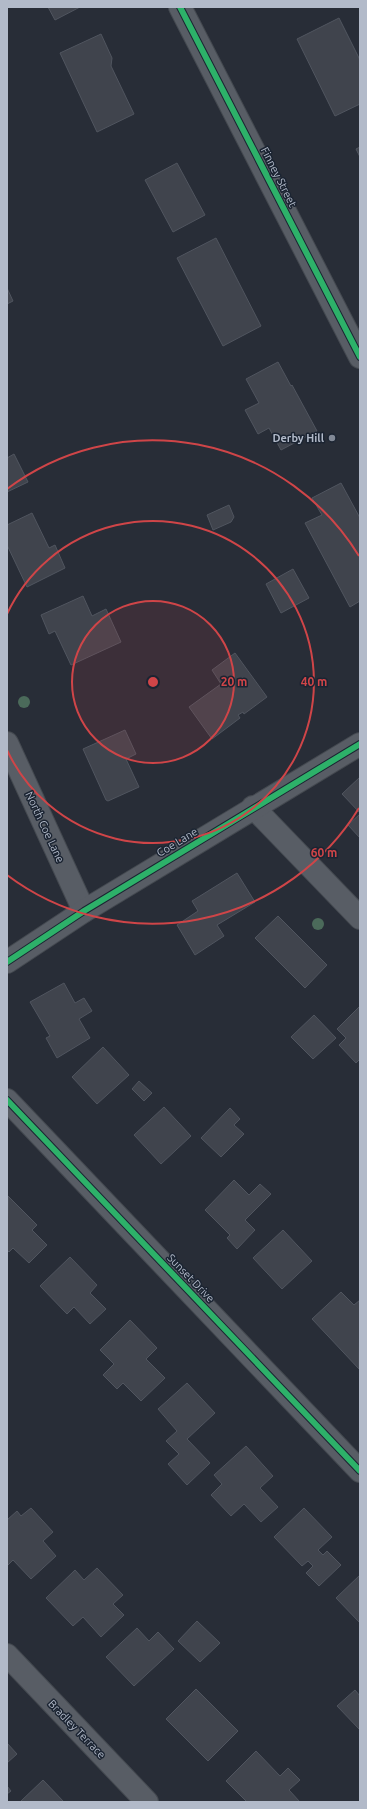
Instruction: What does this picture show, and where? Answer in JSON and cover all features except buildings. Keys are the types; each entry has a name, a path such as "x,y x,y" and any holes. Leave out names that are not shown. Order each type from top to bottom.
{"street":[{"name":"Finney Street","path":"180,7 360,357"},
{"name":"North Coe Lane","path":"7,743 84,911"},
{"name":"Coe Lane","path":"7,962 84,911 360,744"},
{"path":"253,808 360,918"},
{"name":"Sunset Drive","path":"7,1100 360,1470"},
{"name":"Bradley Terrace","path":"7,1656 147,1802"}],"cycle path":[{"path":"180,7 360,357"},
{"path":"7,962 84,911 360,744"},
{"path":"7,1100 360,1471"}],"place":[{"name":"Derby Hill","path":"332,438"}]}
